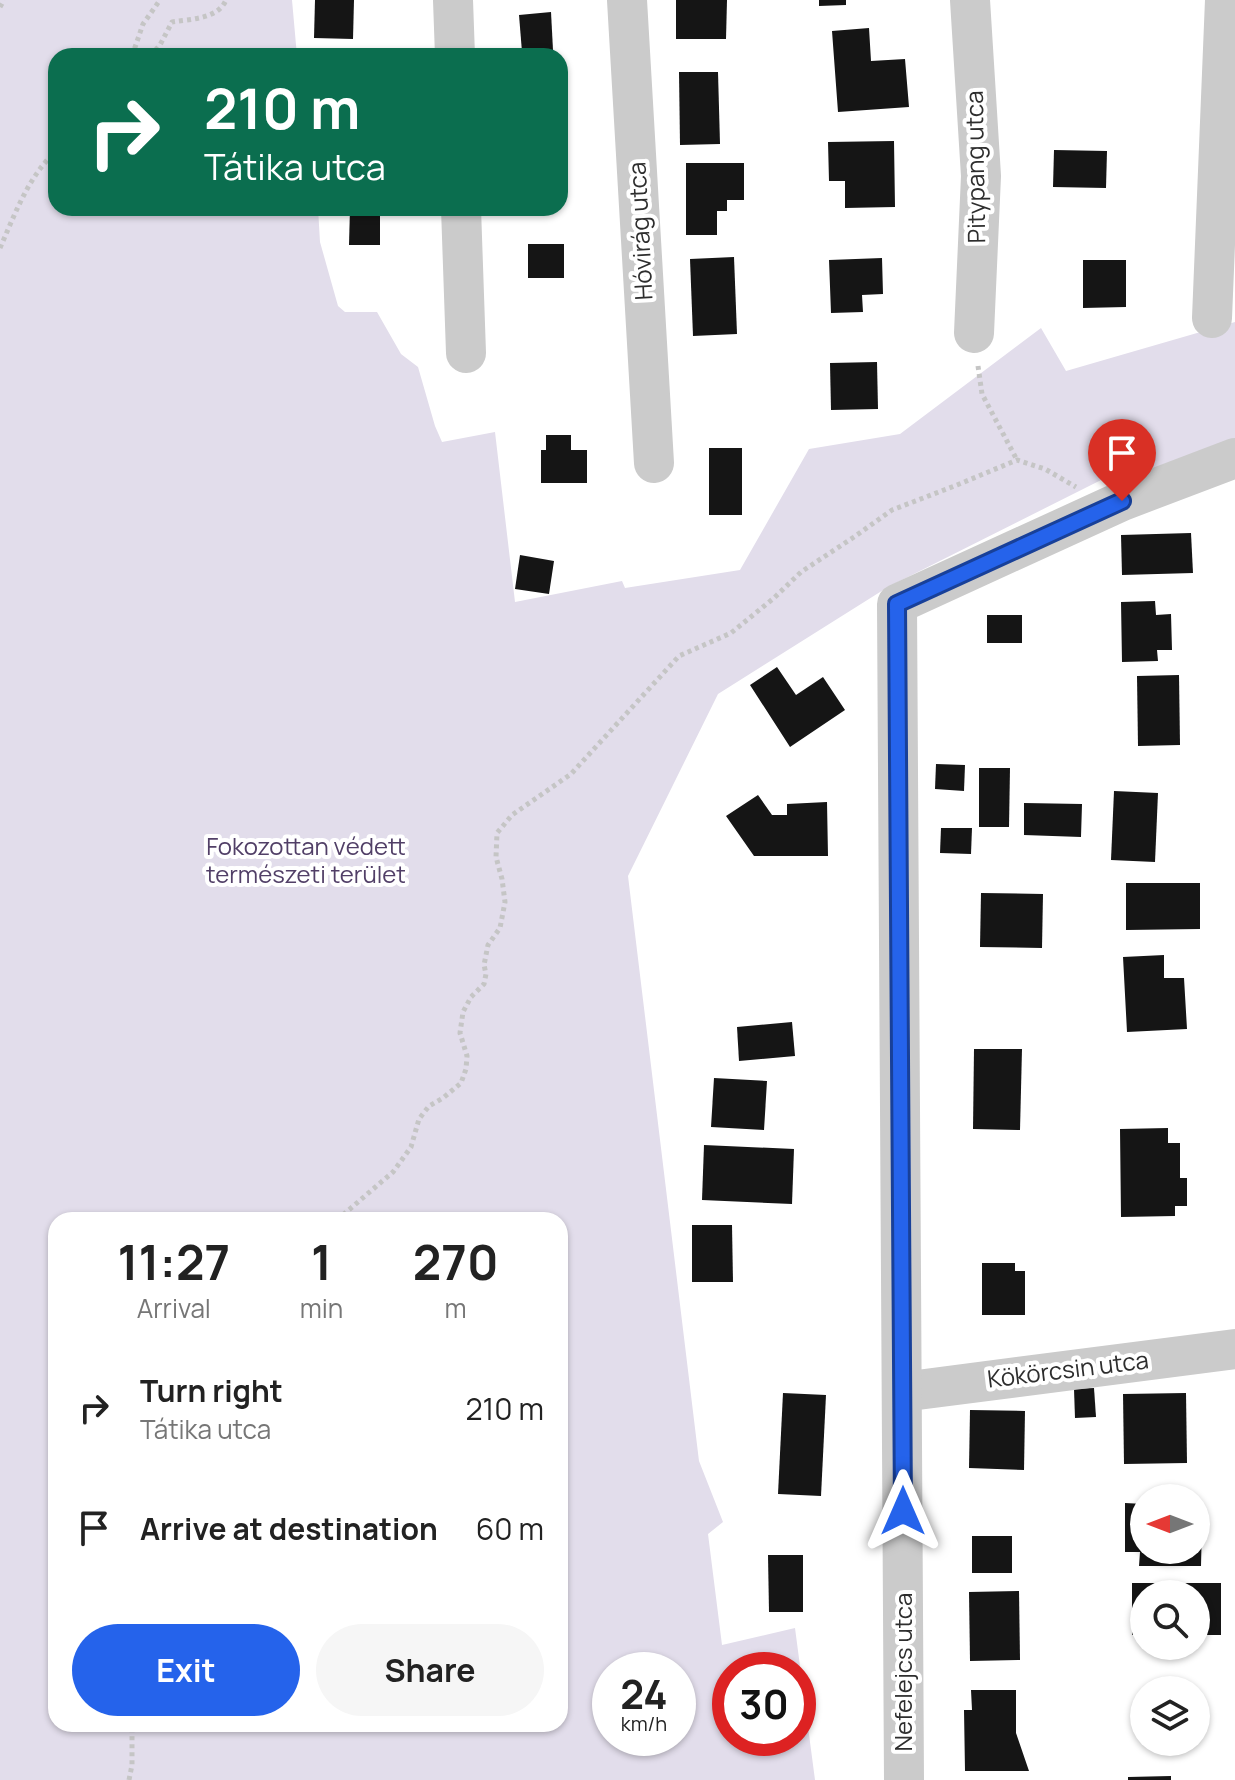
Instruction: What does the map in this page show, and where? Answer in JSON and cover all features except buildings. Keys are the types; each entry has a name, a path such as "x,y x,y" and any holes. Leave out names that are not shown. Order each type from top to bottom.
{"street":[{"path":"453,0 455,48"},
{"name":"Hóvirág utca","path":"627,0 654,463"},
{"name":"Pitypang utca","path":"970,0 981,176 974,333"},
{"path":"1212,318 1225,0"},
{"path":"461,216 466,353"},
{"path":"1109,507 1235,458"},
{"name":"Nefelejcs utca","path":"904,1780 897,604 1109,507"},
{"name":"Kökörcsin utca","path":"902,1392 1235,1349"}],"path":[{"path":"0,7 4,0"},
{"path":"135,48 143,24 160,0"},
{"path":"157,48 172,22 206,16 222,9 226,0"},
{"path":"0,248 33,178 48,158"},
{"path":"974,333 982,394 1017,460"},
{"path":"346,1212 393,1172 411,1147 419,1119 429,1106 461,1083 467,1056 460,1033 463,1012 471,997 484,984 488,945 500,928 505,902 496,857 497,833 512,815 571,774 679,656 731,633 801,572 892,510 1017,460 1045,469 1109,507"},
{"path":"129,1780 132,1732"}],"green space":[{"name":"Fokozottan védett természeti terület","path":"0,0 292,0 296,48 48,48 48,216 318,216 320,242 338,306 345,312 377,312 401,354 418,367 442,442 495,432 515,602 622,581 625,588 740,570 809,449 900,434 1041,328 1066,371 1235,322 1235,449 1137,485 1127,467 888,587 718,694 628,876 699,1461 723,1522 708,1534 722,1645 795,1628 798,1652 712,1652 712,1756 812,1756 815,1780 0,1780"}],"route":[{"path":"903,1511 897,604 1122,501"}]}
